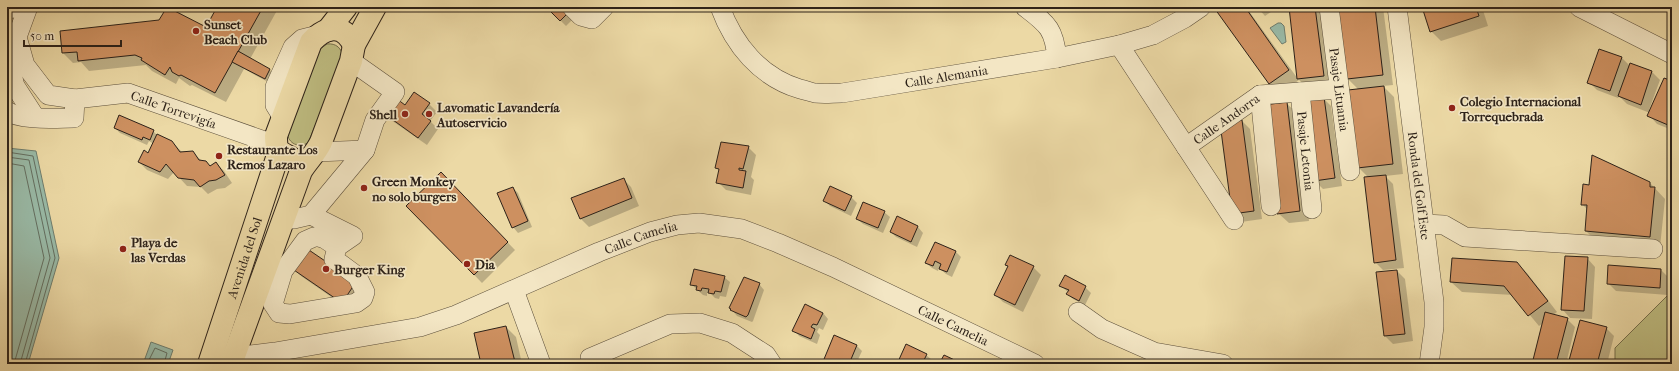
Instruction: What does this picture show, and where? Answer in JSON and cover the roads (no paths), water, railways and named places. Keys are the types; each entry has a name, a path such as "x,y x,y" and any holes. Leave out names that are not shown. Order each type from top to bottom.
{"main road":[{"path":"323,32 346,7"},
{"path":"353,53 375,7"},
{"path":"323,32 336,29 349,35 353,53"},
{"name":"Avenida del Sol","path":"209,364 278,148 276,136 311,42 323,32"},
{"name":"Avenida del Sol","path":"232,360 301,171 313,155 353,53"},
{"path":"278,148 292,158 313,155"}],"street":[{"path":"572,7 581,16 592,19 604,7"},
{"name":"Calle Alemania","path":"720,7 727,25 742,50 762,70 785,85 813,93 842,93 1057,58 1119,45 1153,35 1185,18 1201,7"},
{"path":"1025,7 1046,24 1056,41 1057,58"},
{"name":"Pasaje Lituania","path":"1329,7 1350,171"},
{"name":"Ronda del Golf Este","path":"1397,7 1434,302 1434,327 1429,364"},
{"path":"1579,7 1672,54"},
{"name":"Calle Torrevigía","path":"15,10 17,37 25,65 48,95 75,99 128,93 278,148"},
{"name":"Calle Andorra","path":"1119,45 1234,220"},
{"path":"284,219 294,219 311,215 365,150 380,112 395,92 353,53"},
{"path":"7,55 15,86 35,117"},
{"name":"Calle Andorra","path":"1186,147 1260,95 1339,89"},
{"name":"Pasaje Letonia","path":"1300,92 1312,208"},
{"path":"1260,95 1271,206"},
{"path":"7,112 11,114 35,117 74,118 75,99"},
{"path":"313,155 365,150"},
{"path":"311,215 353,236 338,247 334,259 357,276 365,292 363,298 356,303 290,314 279,313 273,304 283,271 305,241 314,237 319,237 338,247"},
{"name":"Calle Camelia","path":"232,360 274,358 420,327 456,315 599,252 657,230 677,225 699,223 742,230 778,243 839,270 1035,364"},
{"path":"1424,224 1444,225 1464,237 1653,249"},
{"path":"514,290 541,364"},
{"path":"1078,312 1102,329 1154,352 1223,364"},
{"path":"590,364 590,358 670,324 700,323 732,333 766,355 772,364"}],"water":[{"path":"1278,23 1281,23 1284,26 1286,42 1282,44 1270,28"},
{"path":"7,148 36,151 59,258 28,364 7,364"},
{"path":"151,342 173,350 168,364 143,364"}],"place":[{"name":"Sunset Beach Club","path":"196,31"},
{"name":"Colegio Internacional Torrequebrada","path":"1452,108"},
{"name":"Shell","path":"405,114"},
{"name":"Lavomatic Lavandería Autoservicio","path":"429,114"},
{"name":"Restaurante Los Remos Lazaro","path":"219,156"},
{"name":"Green Monkey no solo burgers","path":"364,188"},
{"name":"Playa de las Verdas","path":"123,249"},
{"name":"Dia","path":"467,264"},
{"name":"Burger King","path":"326,269"}]}
